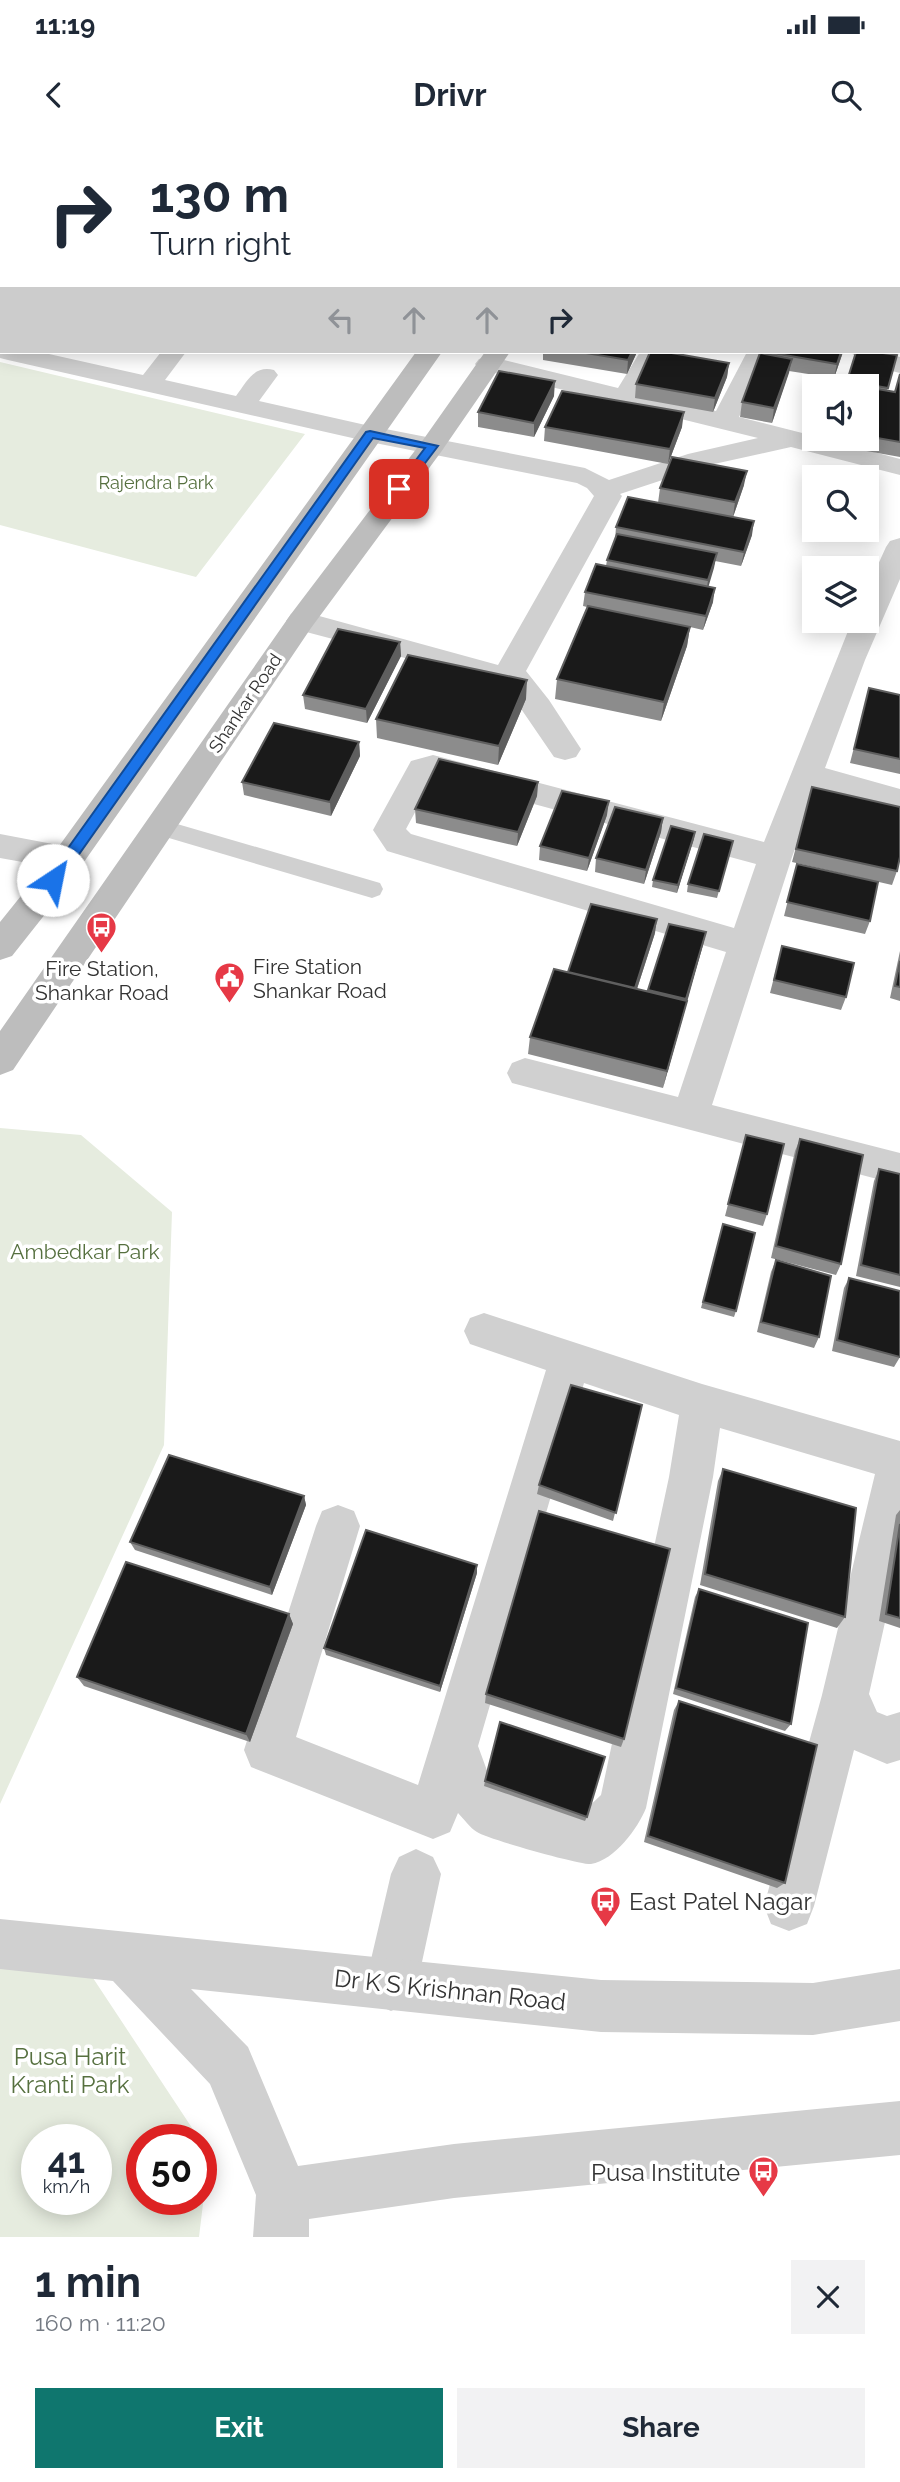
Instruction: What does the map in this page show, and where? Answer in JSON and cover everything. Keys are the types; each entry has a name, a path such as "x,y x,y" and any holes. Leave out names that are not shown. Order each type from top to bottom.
{"main road":[{"path":"0,947 60,869 428,354"},
{"name":"Shankar Road","path":"0,1060 301,621 432,446 493,358"},
{"path":"60,869 110,897"}],"street":[{"path":"17,354 370,434 584,476 605,490 608,496 510,671 499,674 301,621"},
{"path":"149,384 172,354"},
{"path":"625,397 651,354"},
{"path":"724,421 758,354"},
{"path":"866,354 873,359 900,365"},
{"path":"493,358 625,397 900,467"},
{"path":"243,405 265,375"},
{"path":"605,490 697,460 791,438"},
{"path":"690,1115 775,857 850,660 900,547"},
{"path":"510,671 538,707 565,749"},
{"path":"747,945 399,842 389,830 422,769 433,766 775,857"},
{"path":"806,774 900,800"},
{"path":"0,846 60,869"},
{"path":"525,1073 900,1169"},
{"path":"484,1331 702,1403 900,1461 845,1695 789,1906"},
{"path":"338,1526 268,1750 433,1815 570,1359"},
{"path":"454,1746 471,1792 494,1815 590,1840 622,1808 691,1477 702,1403"},
{"path":"845,1695 860,1729 887,1740 900,1736"},
{"path":"391,1984 416,1874"},
{"name":"Dr K S Krishnan Road","path":"0,1944 601,2006 813,2009 900,1995"},
{"path":"125,1957 229,2066 282,2216 454,2171 900,2128"}],"lane":[{"path":"160,827 372,889"}],"green space":[{"name":"Rajendra Park","path":"0,362 305,434 196,577 0,525"},
{"name":"Ambedkar Park","path":"0,1128 81,1135 172,1212 164,1445 0,1804"},
{"name":"Pusa Harit Kranti Park","path":"0,1968 93,1978 189,2124 126,2124 126,2215 202,2215 199,2237 0,2237"}],"building":[{"path":"592,354 631,354 628,360"},
{"path":"649,354 677,354 729,363 715,398 636,384"},
{"path":"760,354 792,359 774,408 742,402"},
{"path":"779,354 840,354 837,364"},
{"path":"855,354 897,355 888,388 879,386 879,374 849,374"},
{"path":"499,371 555,381 534,423 478,412"},
{"path":"900,374 900,442 879,438 879,389 895,392"},
{"path":"562,391 684,412 670,449 545,427"},
{"path":"672,457 747,471 735,502 660,488"},
{"path":"628,497 754,521 744,552 616,527"},
{"path":"617,534 717,553 708,580 607,560"},
{"path":"596,564 715,588 706,616 585,592"},
{"path":"588,606 690,627 664,702 557,679"},
{"path":"338,629 400,642 366,709 303,695"},
{"path":"408,655 527,680 499,746 376,719"},
{"path":"869,688 900,695 900,759 854,749"},
{"path":"274,723 359,742 330,802 242,782"},
{"path":"439,759 538,782 518,832 415,809"},
{"path":"812,787 900,807 900,857 897,871 796,849"},
{"path":"562,791 609,801 589,858 540,846"},
{"path":"615,807 663,818 646,870 596,858"},
{"path":"671,826 695,832 678,885 653,880"},
{"path":"704,834 733,841 719,891 688,884"},
{"path":"797,864 878,882 870,921 787,902"},
{"path":"591,904 657,919 635,988 568,972"},
{"path":"669,924 706,932 686,999 648,990"},
{"path":"782,946 854,963 846,997 774,980"},
{"path":"900,961 900,987 895,986"},
{"path":"554,969 687,1001 667,1071 530,1037"},
{"path":"746,1135 784,1144 767,1214 728,1204"},
{"path":"800,1139 863,1155 841,1264 776,1246"},
{"path":"879,1169 900,1174 900,1275 861,1265"},
{"path":"723,1224 755,1233 736,1311 703,1302"},
{"path":"776,1260 831,1276 819,1337 761,1322"},
{"path":"849,1278 900,1291 900,1357 837,1340"},
{"path":"571,1385 642,1405 616,1513 539,1485"},
{"path":"169,1455 304,1496 270,1587 130,1542"},
{"path":"723,1469 856,1508 845,1617 705,1574"},
{"path":"539,1511 670,1549 624,1739 486,1694"},
{"path":"900,1524 900,1618 886,1614"},
{"path":"366,1530 477,1565 440,1686 324,1648"},
{"path":"126,1562 289,1614 246,1734 77,1677"},
{"path":"699,1589 808,1623 791,1724 676,1688"},
{"path":"679,1701 817,1745 785,1883 648,1836"},
{"path":"500,1722 605,1757 587,1817 485,1781"}],"place":[{"name":"Fire Station, Shankar Road","path":"102,955"},
{"name":"Fire Station Shankar Road","path":"230,1005"},
{"name":"East Patel Nagar","path":"606,1928"},
{"name":"Pusa Institute","path":"763,2199"}],"route":[{"path":"53,880 370,434 432,446 399,489"}]}
